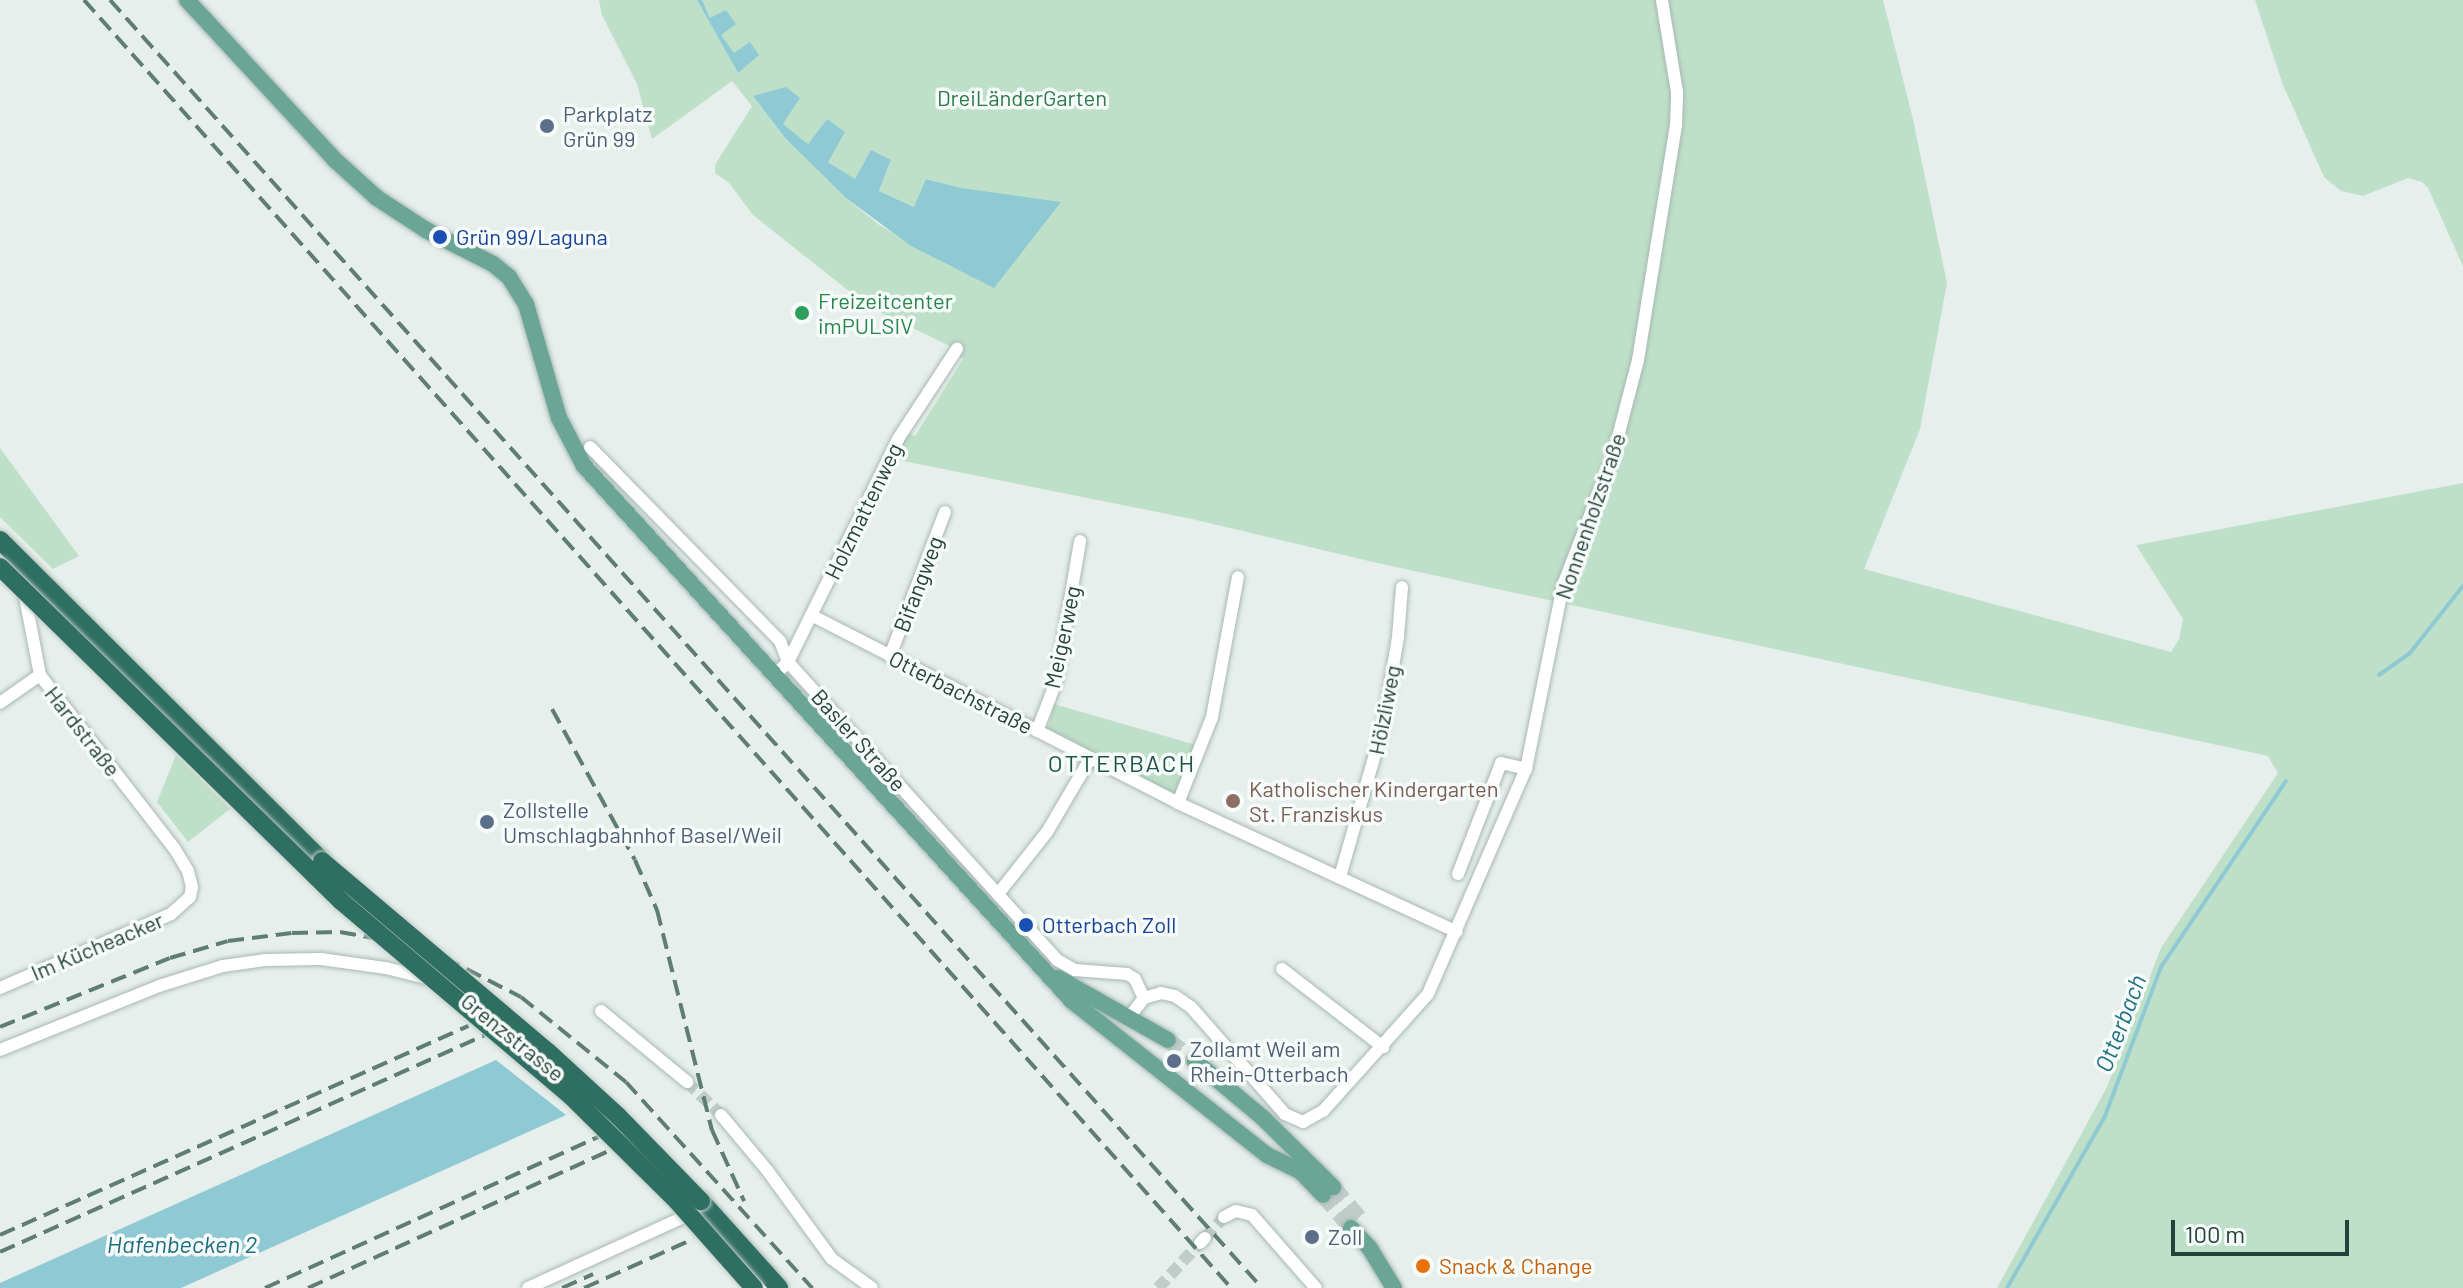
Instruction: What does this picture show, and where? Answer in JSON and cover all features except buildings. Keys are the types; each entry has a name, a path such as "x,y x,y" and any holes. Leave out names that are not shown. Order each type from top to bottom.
{"highway":[{"path":"0,540 314,864 618,1116 779,1288"},
{"path":"0,567 314,864 571,1096 677,1201 754,1288"}],"main road":[{"path":"187,0 335,160 377,198 426,230 493,264 509,277 526,304 559,418 584,466 1072,1001 1180,1090 1269,1157 1303,1166"},
{"path":"1046,972 1130,1016 1168,1040"},
{"path":"1117,1037 1130,1016"},
{"path":"1195,1061 1262,1117 1328,1191"},
{"path":"1356,1224 1394,1288"}],"street":[{"name":"Nonnenholzstraße","path":"1144,998 1168,994 1191,1007 1285,1114 1298,1122 1308,1122 1323,1111 1383,1047 1428,994 1526,769 1563,585 1613,456 1626,409 1662,225 1676,126 1677,92 1662,0"},
{"name":"Holzmattenweg","path":"775,675 788,662 898,439 957,349"},
{"name":"Basler Straße","path":"590,447 780,641 788,662 1067,968 1127,974 1135,979 1144,998"},
{"name":"Bifangweg","path":"890,656 945,512"},
{"name":"Meigerweg","path":"1037,731 1056,682 1080,541"},
{"name":"Hardstraße","path":"0,552 29,604 40,675 174,848 188,871 192,887 190,897"},
{"path":"1178,803 1212,717 1238,577"},
{"name":"Hölzliweg","path":"1340,877 1383,726 1398,637 1402,587"},
{"name":"Otterbachstraße","path":"811,615 1178,803 1457,932"},
{"path":"0,703 40,675"},
{"path":"998,894 1047,832 1090,759"},
{"path":"1458,874 1501,763 1526,769"},
{"name":"Im Kücheacker","path":"0,988 171,914 190,897"},
{"name":"Grenzstrasse","path":"0,1050 159,986 223,966 265,960 321,959 408,972 453,989 481,1006 561,1074 697,1211 766,1288"},
{"path":"1282,969 1383,1047"},
{"path":"1130,1016 1144,998"},
{"path":"601,1011 687,1082"},
{"path":"721,1115 767,1170 826,1252 846,1272 872,1288"},
{"path":"1224,1217 1241,1210 1252,1215 1316,1288"},
{"path":"528,1288 697,1211"}],"green space":[{"name":"DreiLänderGarten","path":"599,0 697,0 738,73 734,54 720,35 735,24 710,18 702,0 1883,0 1912,115 1947,283 1920,429 1864,569 2171,652 2179,639 2183,619 2136,545 2463,483 2463,1288 1997,1288 2107,1087 2161,948 2278,773 2268,756 1373,562 1192,519 893,459 907,433 915,436 963,359 954,353 956,349 869,307 753,215 729,183 715,173 715,165 752,106 732,81 652,139 637,84 602,15","holes":["753,96 800,98 782,124 808,144 827,119 828,162 855,179 891,161 879,191 915,207 927,179 961,188 951,267 878,224 846,198 786,139"]},
{"path":"2255,0 2463,0 2463,266 2428,188 2422,182 2408,178 2363,196 2341,191 2324,177 2283,85"},
{"path":"0,448 79,556 53,569 0,517"},
{"path":"1054,704 1196,745 1177,792 1173,794 1048,730"},
{"path":"176,755 230,809 188,842 157,802"}],"water":[{"path":"697,0 702,0 710,18 726,10 736,24 721,35 734,53 750,42 759,55 738,73"},
{"path":"786,87 800,98 783,124 808,144 827,119 845,132 828,162 855,179 871,150 891,160 879,191 914,207 926,179 961,188 1061,202 994,288 911,246 846,198 786,139 753,96"},
{"name":"Hafenbecken 2","path":"496,1060 566,1115 181,1288 0,1288 0,1283"}],"waterway":[{"name":"Otterbach","path":"2379,675 2410,653 2463,586"},
{"name":"Otterbach","path":"2007,1288 2105,1116 2161,967 2286,781"}],"tunnel":[{"path":"1168,1040 1195,1061"},
{"path":"687,1082 721,1115"},
{"path":"1333,1187 1361,1220"},
{"path":"1323,1195 1351,1228"},
{"path":"1205,1238 1224,1217"},
{"path":"1158,1288 1200,1243"}],"railway":[{"path":"84,0 1231,1288"},
{"path":"110,0 1262,1288"},
{"path":"552,709 635,860 657,910 712,1130 744,1201"},
{"path":"0,1027 170,958 228,941 292,933 340,932 424,947 521,997 626,1082 812,1288"},
{"path":"0,1235 468,1026"},
{"path":"0,1252 485,1035"},
{"path":"265,1288 598,1137"},
{"path":"308,1288 611,1150"},
{"path":"584,1288 693,1239"},
{"path":"562,1288 593,1274"}],"place":[{"name":"Parkplatz Grün 99","path":"547,126"},
{"name":"Grün 99/Laguna","path":"440,237"},
{"name":"Freizeitcenter imPULSIV","path":"802,313"},
{"name":"Katholischer Kindergarten St. Franziskus","path":"1233,801"},
{"name":"Zollstelle Umschlagbahnhof Basel/Weil","path":"487,822"},
{"name":"Otterbach Zoll","path":"1026,925"},
{"name":"Zollamt Weil am Rhein-Otterbach","path":"1174,1061"},
{"name":"Zoll","path":"1312,1237"},
{"name":"Snack & Change","path":"1423,1266"}],"district":[{"name":"OTTERBACH","path":"1122,763"}]}
